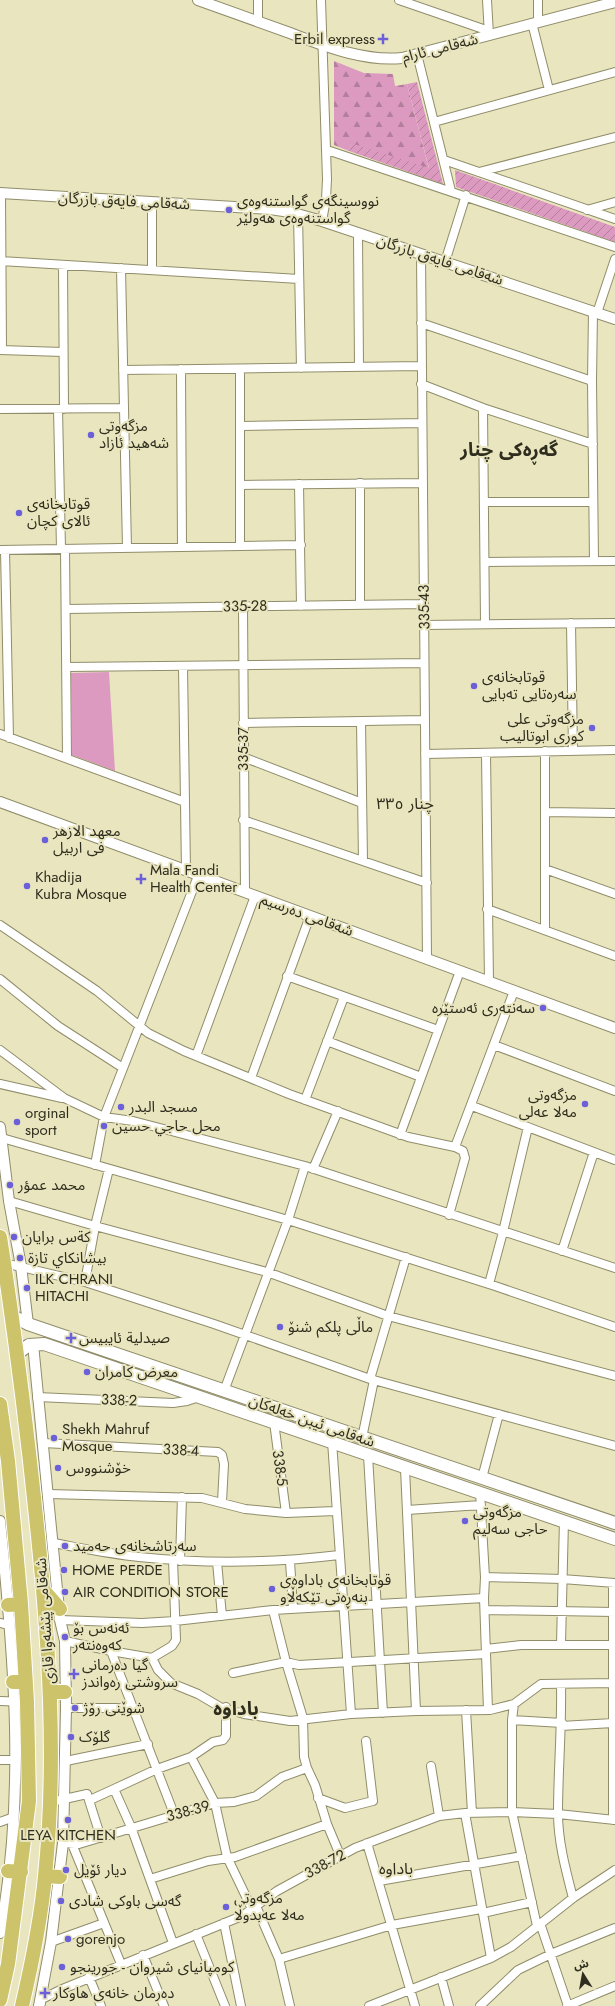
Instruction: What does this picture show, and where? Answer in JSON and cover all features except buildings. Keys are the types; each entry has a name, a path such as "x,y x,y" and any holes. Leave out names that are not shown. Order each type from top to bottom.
{"highway":[{"name":"شەقامی پێشەوا قازی","path":"0,1236 18,1353 44,1591 50,1692 51,1802 45,1876 37,1941 22,2006"},
{"name":"شەقامی پێشەوا قازی","path":"0,1404 8,1461 14,1604 29,1802 15,1871 8,1964 0,2000"},
{"path":"44,1591 60,1615"},
{"path":"50,1692 66,1692"},
{"path":"45,1876 60,1877"}],"main road":[{"name":"شەقامی ئیبن خەلەکان","path":"11,1315 28,1324 224,1392 615,1523"},
{"name":"شەقامی ئیبن خەلەکان","path":"32,1344 44,1344 332,1441 405,1468 564,1520 615,1539"},
{"path":"18,1353 32,1344"},
{"path":"424,1473 430,1460"}],"street":[{"name":"شەقامی ئارام","path":"198,0 322,45 376,58 402,58 489,33 535,23 602,2 615,2"},
{"path":"258,0 258,22"},
{"path":"321,0 327,150 326,198 322,221"},
{"path":"400,0 489,33 487,0"},
{"path":"538,0 535,23 549,90"},
{"path":"417,54 451,191"},
{"path":"434,122 615,72"},
{"path":"479,172 615,137"},
{"path":"327,150 466,195 615,247"},
{"path":"444,160 615,220"},
{"path":"1,193 1,350 63,352"},
{"name":"شەقامی فایەق بازرگان","path":"1,193 270,209 298,214 615,318"},
{"path":"445,262 466,195"},
{"path":"152,202 152,270"},
{"path":"587,210 615,202"},
{"path":"298,214 301,368"},
{"path":"358,233 359,367"},
{"name":"335-43","path":"420,254 427,959"},
{"path":"594,561 592,381 595,312 615,259"},
{"path":"0,261 299,279"},
{"path":"63,265 63,352 61,409 63,549 66,609 67,757"},
{"path":"121,268 127,548"},
{"path":"420,323 592,381"},
{"path":"123,370 421,366"},
{"path":"181,369 182,547"},
{"path":"240,369 240,546"},
{"path":"421,384 483,408 593,444"},
{"path":"0,409 124,408"},
{"path":"483,408 485,624"},
{"path":"240,426 422,423"},
{"path":"240,485 422,483"},
{"path":"299,484 301,606"},
{"path":"360,484 360,605"},
{"path":"484,502 593,502"},
{"path":"9,738 3,550 301,545"},
{"path":"485,562 615,561"},
{"name":"335-28","path":"66,609 424,604"},
{"name":"335-37","path":"243,606 243,820 245,892"},
{"path":"571,623 573,751"},
{"path":"424,625 615,623"},
{"path":"66,667 424,663"},
{"path":"183,666 186,871"},
{"path":"243,723 425,720"},
{"path":"361,721 363,862"},
{"path":"0,734 67,757 185,802"},
{"path":"425,754 615,750"},
{"path":"545,751 545,930"},
{"path":"486,753 489,982"},
{"path":"243,758 362,803"},
{"name":"شەقامی دەرسیم","path":"0,802 615,1028"},
{"path":"545,812 615,813"},
{"path":"243,820 426,883"},
{"path":"545,869 615,894"},
{"path":"95,1165 104,1117 198,876"},
{"path":"196,1056 255,896"},
{"path":"487,909 615,956"},
{"path":"251,1078 310,916"},
{"path":"0,925 97,991 148,1033 196,1056 305,1100 400,1135 455,1147 463,1151 464,1158 449,1215"},
{"path":"400,1135 460,971"},
{"path":"287,976 438,1030"},
{"path":"0,979 58,1026 123,1068"},
{"path":"455,1147 472,1106 514,991"},
{"path":"305,1100 344,996"},
{"path":"327,1041 421,1077"},
{"path":"494,1045 615,1091"},
{"path":"0,1050 64,1098 104,1117 133,1121 305,1166 449,1215 562,1251 615,1266"},
{"path":"0,1084 64,1098"},
{"path":"472,1106 615,1160"},
{"path":"314,1169 338,1112"},
{"path":"0,1127 9,1201 21,1266 28,1324"},
{"path":"489,1284 528,1127"},
{"path":"2,1138 288,1220 489,1284 615,1327"},
{"path":"562,1251 594,1152"},
{"path":"224,1392 246,1335 267,1272 288,1220 305,1166"},
{"path":"84,1282 95,1226 109,1169"},
{"path":"9,1201 95,1226 267,1272 388,1316 615,1376"},
{"path":"362,1438 372,1380 388,1316 406,1257"},
{"path":"4,1263 84,1282 246,1335 372,1380 615,1446"},
{"path":"32,1344 37,1397 44,1444 60,1615 65,1641 65,1799 68,1844 60,1877 51,1942 40,2004"},
{"name":"338-2","path":"37,1397 173,1403 199,1397"},
{"path":"482,1478 499,1414"},
{"name":"338-5","path":"274,1422 286,1513"},
{"path":"332,1441 335,1511 351,1714"},
{"name":"338-4","path":"44,1444 218,1452 222,1455 224,1464 222,1502"},
{"path":"368,1455 383,1713"},
{"path":"405,1468 416,1711"},
{"path":"480,1492 485,1577 484,1598 488,1710"},
{"path":"48,1494 182,1497 222,1502 245,1509 286,1513 335,1511"},
{"path":"65,1641 111,1652 152,1658 174,1644 176,1621 176,1560 182,1497"},
{"path":"407,1510 481,1505"},
{"path":"561,1644 564,1520"},
{"path":"0,1522 14,1604 4,1624 20,1682"},
{"path":"53,1543 137,1557 216,1562 290,1560 339,1555"},
{"path":"290,1560 293,1609"},
{"path":"216,1562 222,1616"},
{"path":"485,1577 562,1579 614,1583 614,1820"},
{"path":"60,1615 142,1623 176,1621 274,1610 484,1598"},
{"path":"274,1610 286,1662 304,1718 304,1758 315,1785 327,1824 340,1855"},
{"path":"485,1610 614,1612"},
{"path":"233,1673 286,1662 299,1665 414,1658 486,1652 521,1645 614,1645"},
{"path":"111,1652 174,1814"},
{"path":"152,1658 158,1670 171,1683 198,1694 220,1707 226,1707 244,1714 290,1721 304,1718 351,1714 488,1710 514,1704 537,1686 614,1683"},
{"path":"561,1684 558,1814 566,1869 573,1898"},
{"path":"0,1701 21,1702 16,1760 14,1817 15,1871 0,1928"},
{"path":"514,1704 512,1720 512,1812 538,1925 550,1954 567,2006 615,1986"},
{"path":"90,1800 157,1769 192,1757 213,1742 222,1740 226,1736 226,1707"},
{"path":"66,1708 134,1708"},
{"path":"466,1710 468,1813 473,1865 491,1958"},
{"path":"512,1720 561,1725 614,1719"},
{"path":"318,1798 334,1806 345,1808 373,1801 367,1762 366,1741"},
{"path":"66,1762 148,1744"},
{"path":"192,1757 215,1803 227,1857 254,1907 279,1959 290,2006"},
{"path":"0,1760 16,1760"},
{"path":"431,1766 439,1816"},
{"name":"338-39","path":"68,1844 78,1844 101,1838 131,1827 215,1803 234,1802 256,1796 282,1777 307,1768"},
{"path":"114,1788 131,1827 173,1942"},
{"path":"51,1802 86,1794 90,1800 101,1838"},
{"name":"338-72","path":"40,2004 89,1977 173,1942 242,1916 277,1891 340,1855 367,1843 439,1816 468,1813 512,1812 558,1814 614,1820"},
{"path":"0,1822 14,1817"},
{"path":"150,1879 208,1861 235,1857 327,1824"},
{"path":"367,1843 412,1989 415,2006"},
{"path":"68,1844 121,1964"},
{"path":"378,1881 522,1856"},
{"path":"370,2006 491,1958 511,1947 573,1898 615,1870"},
{"path":"279,1959 392,1925 532,1902"},
{"path":"224,1923 241,2006"},
{"path":"51,1942 104,1924"},
{"path":"480,2006 518,1970 550,1954 615,1928"},
{"path":"196,1934 225,2006"},
{"path":"143,1955 164,2006"},
{"path":"89,1977 101,2006"},
{"path":"442,1977 449,2006"}],"green space":[{"path":"334,61 364,73 393,74 395,86 407,84 429,169 351,144 349,151 334,145"},
{"path":"417,82 443,184 349,151 351,143 429,168 407,84"},
{"path":"455,170 615,227 615,242 456,187"},
{"path":"109,672 115,771 72,755 71,673"}],"place":[{"name":"Erbil express","path":"383,39"},
{"name":"نووسینگەی گواستنەوەی گواستنەوەی هەولێر","path":"229,210"},
{"name":"مزگەوتی شەهید ئازاد","path":"91,435"},
{"name":"قوتابخانەی ئالای کچان","path":"19,513"},
{"name":"قوتابخانەی سەرەتایی تەبایی","path":"474,686"},
{"name":"مزگەوتی علی کوری ابوتالیب","path":"592,728"},
{"name":"معهد الازهر فی اربیل","path":"45,840"},
{"name":"Mala Fandi Health Center","path":"141,879"},
{"name":"Khadija Kubra Mosque","path":"27,886"},
{"name":"سەنتەری ئەستێرە","path":"543,1008"},
{"name":"مزگەوتی مەلا عەلی","path":"585,1104"},
{"name":"مسجد البدر","path":"121,1107"},
{"name":"orginal sport","path":"17,1122"},
{"name":"محل حاجي حسین","path":"104,1126"},
{"name":"محمد عمؤر","path":"10,1185"},
{"name":"كةس برايان","path":"14,1237"},
{"name":"بيشانكاي تازة","path":"20,1258"},
{"name":"ILK CHRANI HITACHI","path":"27,1288"},
{"name":"ماڵی پلکم شنۆ","path":"280,1327"},
{"name":"صيدلية ئايبيس","path":"71,1338"},
{"name":"معرض کامران","path":"87,1372"},
{"name":"Shekh Mahruf Mosque","path":"54,1438"},
{"name":"خۆشنووس","path":"58,1468"},
{"name":"مزگەوتی حاجی سەلیم","path":"465,1521"},
{"name":"سەرتاشخانەی حەمید","path":"65,1546"},
{"name":"HOME PERDE","path":"64,1570"},
{"name":"قوتابخانەی باداوەی بنەڕەتی تێکەڵاو","path":"272,1589"},
{"name":"AIR CONDITION STORE","path":"65,1592"},
{"name":"ئەنەس بۆ کەوەنتەر","path":"65,1637"},
{"name":"گیا دەرمانی سروشتی رەواندز","path":"74,1674"},
{"name":"شوێنی رۆژ","path":"75,1708"},
{"name":"گلۆک","path":"71,1737"},
{"name":"LEYA KITCHEN","path":"68,1820"},
{"name":"دیار ئۆیل","path":"66,1870"},
{"name":"گەسی باوکی شادی","path":"61,1901"},
{"name":"مزگەوتی مەلا عەبدوڵا","path":"226,1907"},
{"name":"gorenjo","path":"68,1939"},
{"name":"كومپانیای شیروان - جورینجو","path":"62,1967"},
{"name":"دەرمان خانەی هاوکار","path":"45,1993"}],"district":[{"name":"گەڕەکی چنار","path":"509,449"},
{"name":"چنار ٣٣٥","path":"405,803"},
{"name":"باداوە","path":"236,1708"},
{"name":"باداوە","path":"396,1868"}]}
